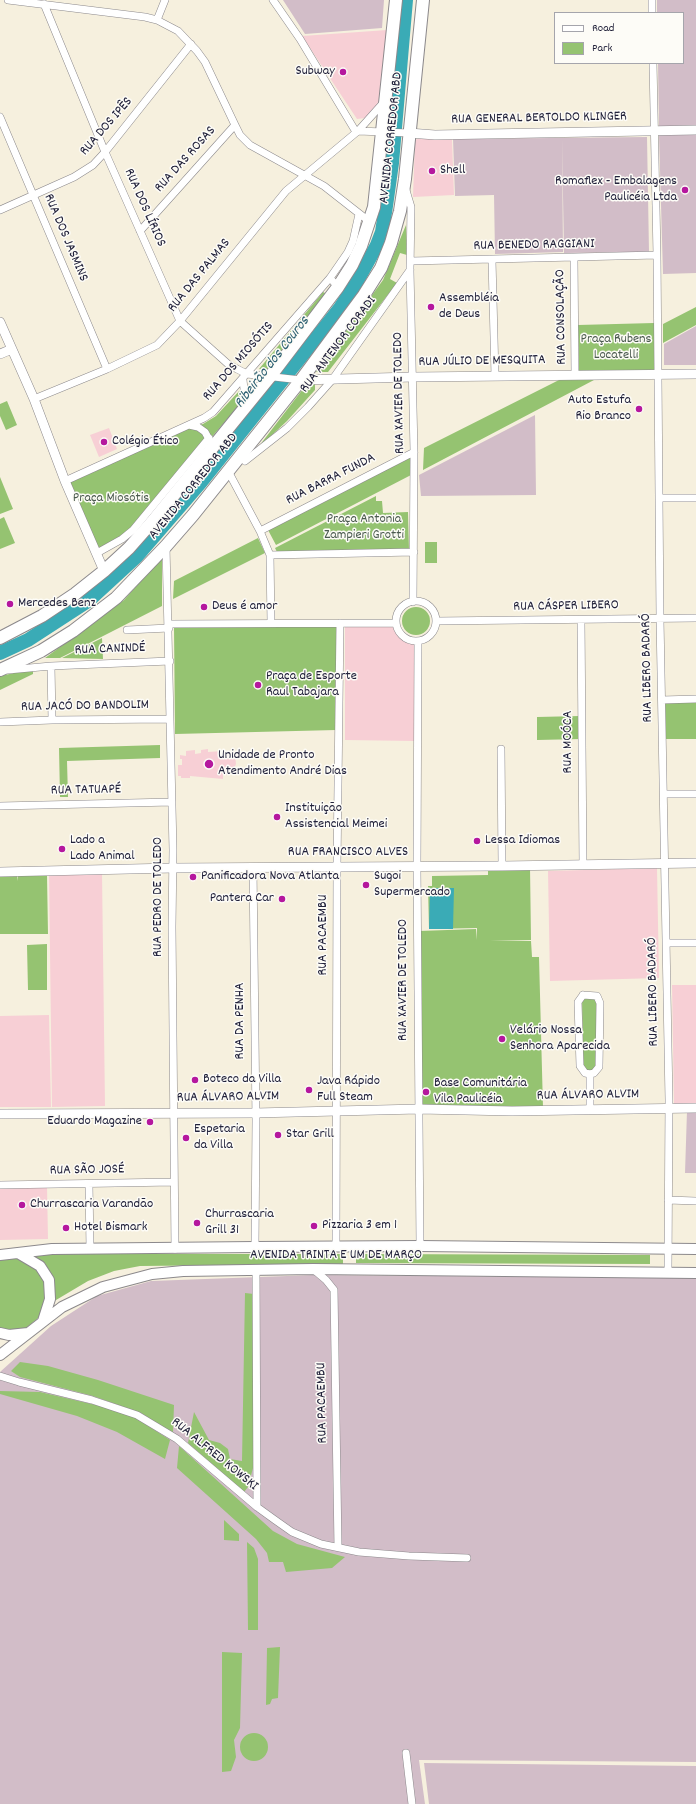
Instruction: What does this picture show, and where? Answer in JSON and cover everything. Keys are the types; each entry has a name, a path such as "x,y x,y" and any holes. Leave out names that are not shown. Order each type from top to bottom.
{"highway":[{"name":"AVENIDA CORREDOR ABD","path":"0,638 16,631 42,616 74,594 104,571 152,522 211,444 273,378 334,282 352,265 370,222 376,192 385,132 386,100 396,0"},
{"name":"AVENIDA CORREDOR ABD","path":"0,670 41,651 73,631 116,598 166,546 228,471 364,296 381,268 391,243 404,185 406,133 423,0"}],"main road":[{"name":"AVENIDA TRINTA E UM DE MARÇO","path":"0,1255 52,1249 175,1249 256,1247 420,1246 696,1249"},
{"path":"18,1253 40,1266 49,1280 50,1299 43,1321"},
{"name":"AVENIDA TRINTA E UM DE MARÇO","path":"0,1355 62,1307 103,1287 126,1279 152,1274 183,1271 312,1268 696,1273"},
{"path":"0,1333 28,1333"}],"street":[{"path":"8,0 21,0 158,20 178,31 191,44 205,62 240,135 250,145 303,176 324,186 370,222"},
{"path":"158,20 165,0"},
{"path":"273,0 300,39 357,131 385,132"},
{"path":"652,0 652,12"},
{"name":"RUA DOS LÍRIOS","path":"44,4 105,152 180,321 228,364 245,377 273,378"},
{"name":"RUA DOS IPÊS","path":"0,210 84,172 105,152 191,44"},
{"name":"RUA LIBERO BADARÓ","path":"653,64 659,374 660,619 669,1109 668,1272"},
{"name":"RUA DAS PALMAS","path":"34,399 107,369 157,345 180,321 286,191 357,131 386,100"},
{"name":"RUA DOS JASMINS","path":"0,117 107,369"},
{"name":"RUA DAS ROSAS","path":"140,231 235,125"},
{"name":"RUA GENERAL BERTOLDO KLINGER","path":"385,132 435,135 696,130"},
{"name":"RUA XAVIER DE TOLEDO","path":"404,185 411,207 410,270 414,452 414,602"},
{"name":"RUA DOS MIOSÓTIS","path":"65,481 189,425 213,412 334,282 353,241 359,214"},
{"name":"RUA BENEDO RAGGIANI","path":"411,262 657,256"},
{"name":"RUA CONSOLAÇÃO","path":"574,258 575,375"},
{"path":"492,260 495,376"},
{"name":"RUA ANTENOR CORADI","path":"245,461 286,428 308,407 332,380 410,270"},
{"path":"0,322 34,399 65,481 104,571"},
{"path":"0,354 12,349"},
{"name":"RUA JÚLIO DE MESQUITA","path":"273,378 332,380 413,377 696,374"},
{"path":"245,377 246,407"},
{"path":"189,425 198,427 211,444"},
{"path":"97,553 122,539 133,530 194,456 211,444"},
{"path":"194,456 211,444"},
{"name":"RUA BARRA FUNDA","path":"260,531 414,452"},
{"path":"228,471 260,531 270,555 271,623"},
{"path":"660,498 696,498"},
{"name":"RUA PEDRO DE TOLEDO","path":"166,546 170,661 173,868 175,1249"},
{"path":"270,555 414,552"},
{"path":"414,602 423,602 430,606 435,614 436,621 434,630 430,636 418,641 408,640 402,636 396,623 398,613 404,606 414,602"},
{"name":"RUA CÁSPER LIBERO","path":"436,621 696,618"},
{"name":"RUA MOÓCA","path":"581,620 583,865"},
{"path":"127,630 169,626 271,623 396,623"},
{"name":"RUA PACAEMBU","path":"336,1247 337,866 340,623"},
{"name":"RUA XAVIER DE TOLEDO","path":"418,641 417,867 420,1246"},
{"name":"RUA CANINDÉ","path":"0,670 51,666 170,661"},
{"path":"51,666 52,720"},
{"path":"662,700 696,699"},
{"name":"RUA JACÓ DO BANDOLIM","path":"0,722 170,719"},
{"path":"501,749 502,866"},
{"path":"664,794 696,794"},
{"name":"RUA TATUAPÉ","path":"0,806 172,802"},
{"name":"RUA FRANCISCO ALVES","path":"0,872 173,868 337,866 417,867 696,863"},
{"name":"RUA DA PENHA","path":"253,867 256,1247"},
{"path":"666,943 696,943"},
{"path":"583,995 597,996 600,1003 599,1067 594,1074 590,1074 585,1073 580,1066 578,1002 583,995"},
{"path":"590,1074 590,1109"},
{"name":"RUA ÁLVARO ALVIM","path":"0,1114 256,1113 419,1109 512,1110 696,1108"},
{"name":"RUA SÃO JOSÉ","path":"0,1185 174,1182"},
{"path":"89,1184 90,1249"},
{"path":"668,1200 696,1201"},
{"name":"RUA PACAEMBU","path":"312,1268 326,1280 334,1290 338,1547"},
{"path":"256,1270 257,1507"},
{"name":"RUA ALFRED KOWSKI","path":"0,1376 92,1400 137,1415 177,1439 257,1507 292,1532 321,1544 359,1552 409,1556 468,1558"},
{"path":"406,1753 412,1804"}],"shaded area":[{"path":"283,0 384,0 382,28 305,34"},
{"path":"657,0 696,0 696,126 659,127 658,64 684,64 684,12 657,12"},
{"path":"387,30 381,102 365,118 357,119 302,36"},
{"path":"696,134 696,273 663,274 659,135"},
{"path":"422,137 452,139 454,195 413,197 415,140"},
{"path":"647,137 649,252 564,253 562,139 563,252 495,254 494,195 455,196 453,139"},
{"path":"696,326 696,365 664,365 664,344"},
{"path":"535,415 536,495 421,496 419,475"},
{"name":"Colégio Ético","path":"109,428 117,449 99,457 90,435"},
{"path":"345,624 394,625 395,630 401,638 408,643 416,644 414,741 345,740"},
{"name":"Unidade de Pronto Atendimento André Dias","path":"208,749 208,752 222,751 223,755 235,755 236,764 233,771 230,772 230,775 223,775 223,779 190,776 190,778 181,778 181,776 178,776 178,765 182,765 180,755 186,756 186,751 195,750 195,754 201,753 201,750"},
{"path":"657,868 659,978 550,981 548,871"},
{"path":"102,873 105,1106 52,1107 49,874"},
{"path":"672,985 696,985 696,1104 674,1104"},
{"path":"49,1015 51,1107 0,1107 0,1016"},
{"path":"687,1111 696,1111 696,1173 685,1173"},
{"name":"Churrascaria Varandão","path":"47,1186 48,1239 0,1240 0,1188"},
{"path":"314,1275 696,1278 696,1762 419,1760 425,1804 0,1804 0,1372 51,1326 97,1296 151,1281"},
{"path":"424,1763 696,1766 696,1804 429,1804"}],"green space":[{"path":"406,225 407,255 400,253 390,279 397,283 328,372 316,372 383,280"},
{"path":"323,292 327,294 270,371 259,369"},
{"path":"696,307 696,325 663,343 663,324"},
{"name":"Praça Rubens Locatelli","path":"654,323 655,370 579,372 578,325"},
{"path":"559,380 594,380 423,470 424,448"},
{"path":"314,383 315,390 287,421 256,450 306,385"},
{"path":"241,389 242,402 210,439 196,426 203,424 216,416"},
{"path":"7,401 17,425 6,430 0,416 0,404"},
{"name":"Praça Miosótis","path":"189,427 197,429 206,438 131,527 121,537 97,551 68,483"},
{"path":"410,454 411,475 276,545 268,530"},
{"path":"0,477 13,509 0,514"},
{"name":"Praça Antonia Zampieri Grotti","path":"376,496 376,501 382,501 383,513 408,512 409,550 278,554 275,548"},
{"path":"4,517 15,543 0,549 0,519"},
{"path":"258,538 265,553 173,599 174,581"},
{"path":"425,542 437,542 437,563 425,563"},
{"path":"162,557 162,606 60,658 45,658 124,600"},
{"path":"416,607 426,611 430,621 426,631 416,635 406,631 402,621 406,611"},
{"name":"Praça de Esporte Raul Tabajara","path":"174,627 337,627 336,730 175,734"},
{"path":"102,638 103,659 62,658"},
{"path":"33,669 33,674 0,690 0,676"},
{"path":"696,701 696,739 665,739 664,702"},
{"path":"580,716 581,739 537,740 537,717"},
{"path":"160,745 160,758 67,761 68,797 60,797 59,748"},
{"path":"530,867 531,940 490,940 531,941 532,957 539,957 543,1108 420,1109 419,931 476,929 477,940 477,928 429,929 428,886 432,886 432,876 488,875 488,868"},
{"path":"0,875 17,875 18,881 18,875 47,875 48,934 0,934"},
{"path":"47,944 47,990 28,990 27,945"},
{"path":"582,997 596,997 597,1070 583,1071"},
{"path":"48,1254 343,1254 343,1264 140,1266 114,1271 88,1281 51,1303 52,1295 30,1256"},
{"path":"356,1254 650,1255 650,1264 356,1263"},
{"path":"20,1257 38,1270 45,1280 46,1300 42,1313 26,1328 0,1330 0,1259"},
{"path":"245,1293 254,1294 253,1468 248,1487 244,1492 188,1443 194,1412 209,1440 220,1443 228,1449 230,1459 242,1461"},
{"path":"20,1362 48,1366 98,1380 174,1405 173,1433 141,1413 93,1396 20,1377 11,1371"},
{"path":"0,1391 40,1392 100,1406 136,1418 170,1440 165,1459 117,1432 77,1416 0,1394"},
{"path":"179,1446 273,1531 297,1544 345,1557 332,1568 286,1572 283,1562 269,1562 267,1553 256,1539 177,1468"},
{"path":"224,1520 239,1534 239,1541 224,1540"},
{"path":"247,1542 254,1548 258,1559 258,1630 248,1630"},
{"path":"280,1647 278,1698 272,1699 270,1704 266,1705 267,1648"},
{"path":"222,1652 242,1653 240,1728 234,1740 236,1757 231,1771 222,1772"},
{"path":"254,1733 264,1737 268,1747 264,1757 254,1761 244,1757 240,1747 244,1737"}],"water":[{"path":"430,888 454,888 453,929 429,929"}],"waterway":[{"name":"Ribeirão dos Couros","path":"0,653 28,640 88,601 137,556 201,482 340,308 355,285 377,245 382,232 392,163 406,0"}],"place":[{"name":"Subway","path":"343,72"},
{"name":"Shell","path":"432,171"},
{"name":"Romaflex - Embalagens Paulicéia Ltda","path":"685,190"},
{"name":"Assembléia de Deus","path":"431,307"},
{"name":"Auto Estufa Rio Branco","path":"639,409"},
{"name":"Colégio Ético","path":"104,442"},
{"name":"Mercedes Benz","path":"10,604"},
{"name":"Deus é amor","path":"204,607"},
{"name":"Praça de Esporte Raul Tabajara","path":"258,685"},
{"name":"Unidade de Pronto Atendimento André Dias","path":"209,764"},
{"name":"Instituição Assistencial Meimei","path":"277,817"},
{"name":"Lessa Idiomas","path":"477,841"},
{"name":"Lado a Lado Animal","path":"62,849"},
{"name":"Panificadora Nova Atlanta","path":"193,877"},
{"name":"Sugoi Supermercado","path":"366,885"},
{"name":"Pantera Car","path":"282,899"},
{"name":"Velário Nossa Senhora Aparecida","path":"502,1039"},
{"name":"Boteco da Villa","path":"195,1080"},
{"name":"Java Rápido Full Steam","path":"309,1090"},
{"name":"Base Comunitária Vila Paulicéia","path":"426,1092"},
{"name":"Eduardo Magazine","path":"150,1122"},
{"name":"Star Grill","path":"278,1135"},
{"name":"Espetaria da Villa","path":"186,1138"},
{"name":"Churrascaria Varandão","path":"22,1205"},
{"name":"Churrascaria Grill 31","path":"197,1223"},
{"name":"Pizzaria 3 em 1","path":"314,1226"},
{"name":"Hotel Bismark","path":"66,1228"}]}
